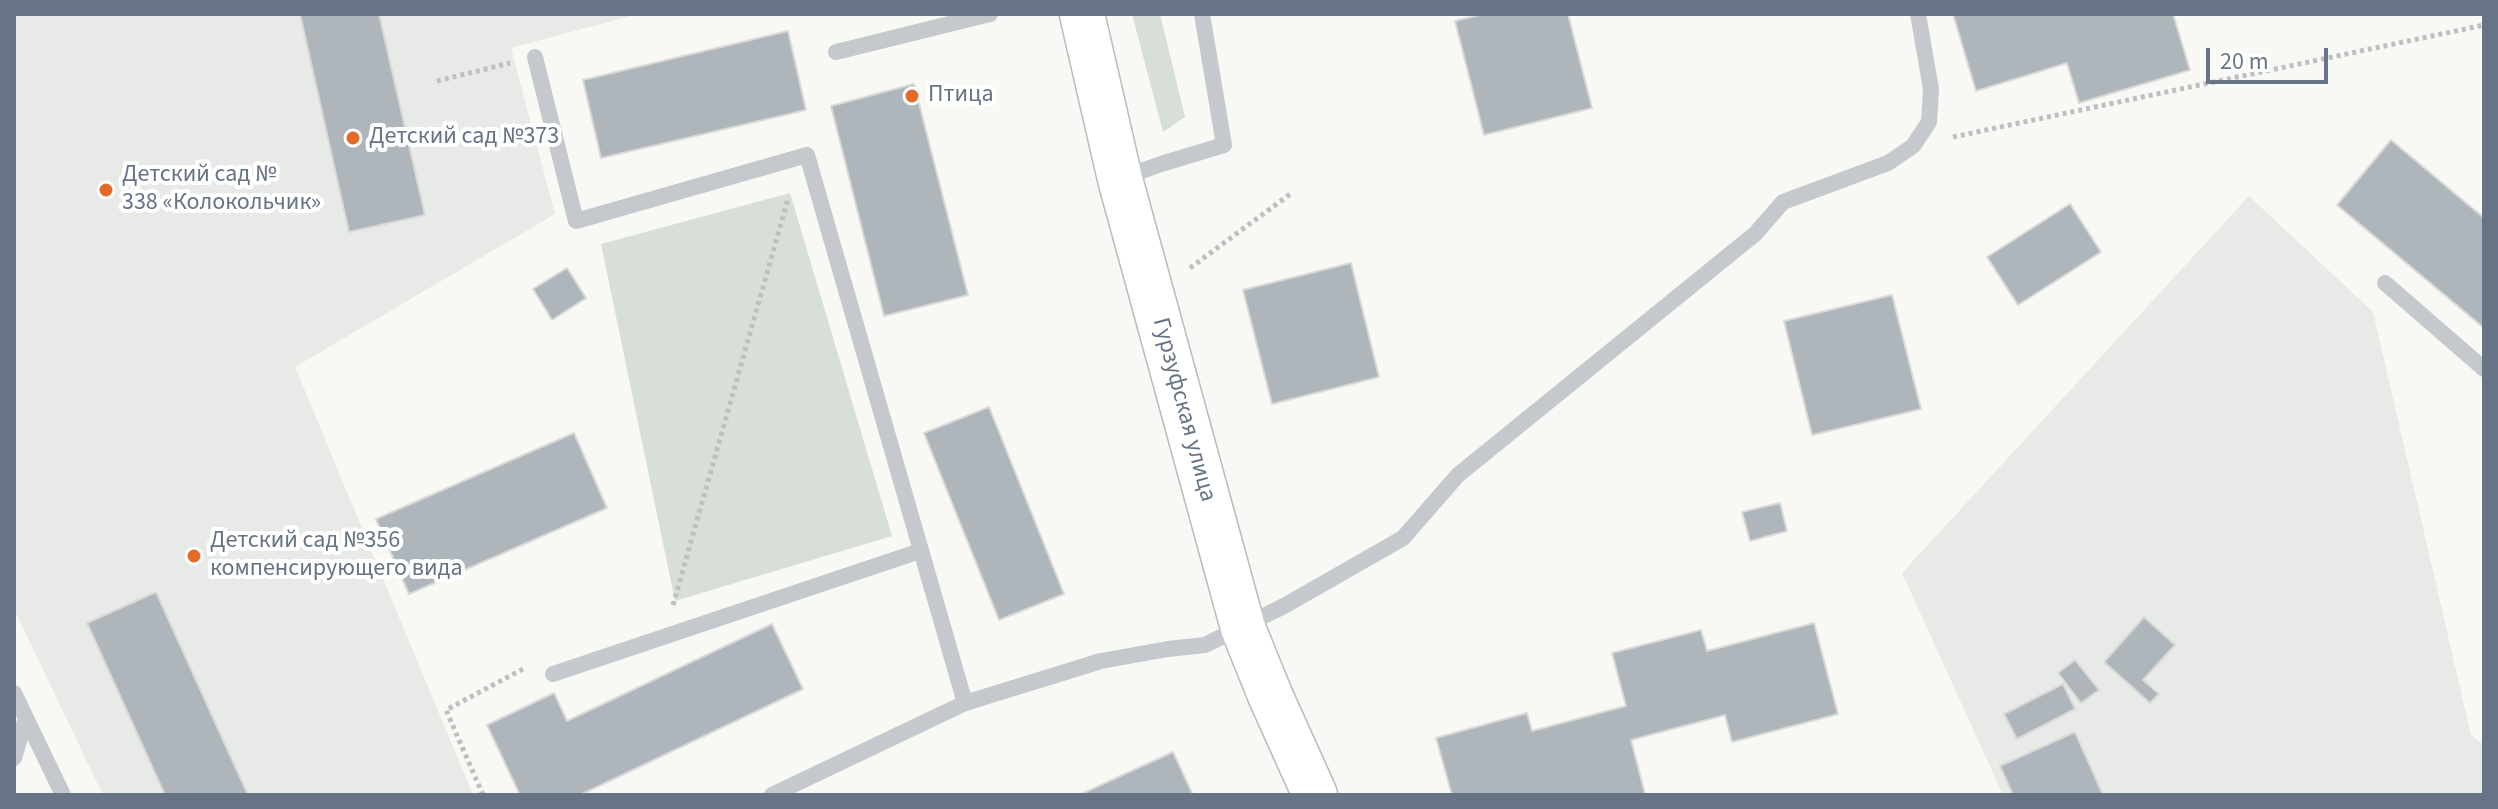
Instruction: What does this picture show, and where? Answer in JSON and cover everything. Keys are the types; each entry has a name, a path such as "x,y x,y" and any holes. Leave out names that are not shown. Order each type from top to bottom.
{"main road":[{"name":"Гурзуфская улица","path":"1082,14 1120,179 1243,628 1315,795"}],"lane":[{"path":"836,52 990,14"},
{"path":"1120,179 1224,145 1202,14"},
{"path":"772,795 965,703 1101,661 1205,645 1243,628 1403,538 1458,475 1755,234 1783,202 1888,163 1913,146 1929,122 1931,89 1918,14"},
{"path":"535,57 576,221 807,155 965,703"},
{"path":"2385,283 2484,369"},
{"path":"553,674 920,551"},
{"path":"14,693 63,795"},
{"path":"14,758 26,718"}],"path":[{"path":"1913,146 2484,25"},
{"path":"437,81 535,57"},
{"path":"664,637 790,193 807,155"},
{"path":"1190,268 1293,192"},
{"path":"483,795 446,710 546,657 553,674"}],"shaded area":[{"path":"14,14 638,14 511,48 555,214 295,367 473,795 103,795 14,609"},
{"path":"1132,14 1160,14 1185,117 1163,132"},
{"path":"790,193 892,536 675,601 601,244"},
{"path":"2249,196 2373,312 2471,735 2484,745 2484,795 2003,795 1902,573"}],"building":[{"path":"300,14 379,14 425,215 349,232"},
{"path":"1484,14 1568,14 1592,108 1484,135 1455,21"},
{"path":"1953,14 2173,14 2190,70 2079,103 2067,63 1976,91"},
{"path":"788,31 806,110 601,158 583,80"},
{"path":"914,84 968,295 884,316 831,106"},
{"path":"2391,140 2484,218 2484,328 2337,205"},
{"path":"2070,204 2101,252 2018,305 1987,257"},
{"path":"1351,263 1379,377 1272,404 1243,290"},
{"path":"567,268 586,298 552,320 533,289"},
{"path":"1892,295 1921,409 1812,435 1784,321"},
{"path":"989,407 1064,594 999,620 924,433"},
{"path":"574,433 607,508 409,594 376,519"},
{"path":"1780,503 1787,531 1750,541 1742,512"},
{"path":"156,592 248,795 165,795 87,623"},
{"path":"2144,617 2175,645 2143,680 2159,694 2150,703 2104,662"},
{"path":"1814,623 1838,714 1732,742 1725,715 1631,740 1643,795 1452,795 1436,738 1527,713 1532,731 1626,706 1612,653 1701,630 1707,651"},
{"path":"772,624 803,689 580,795 520,795 487,725 554,693 567,721"},
{"path":"2075,660 2099,690 2081,703 2058,673"},
{"path":"2063,684 2075,709 2017,739 2004,714"},
{"path":"2075,732 2103,795 2013,795 2000,766"},
{"path":"1173,752 1193,795 1079,795"}],"place":[{"name":"Птица","path":"912,96"},
{"name":"Детский сад №373","path":"353,138"},
{"name":"Детский сад № 338 «Колокольчик»","path":"106,190"},
{"name":"Детский сад №356 компенсирующего вида","path":"194,556"}]}
